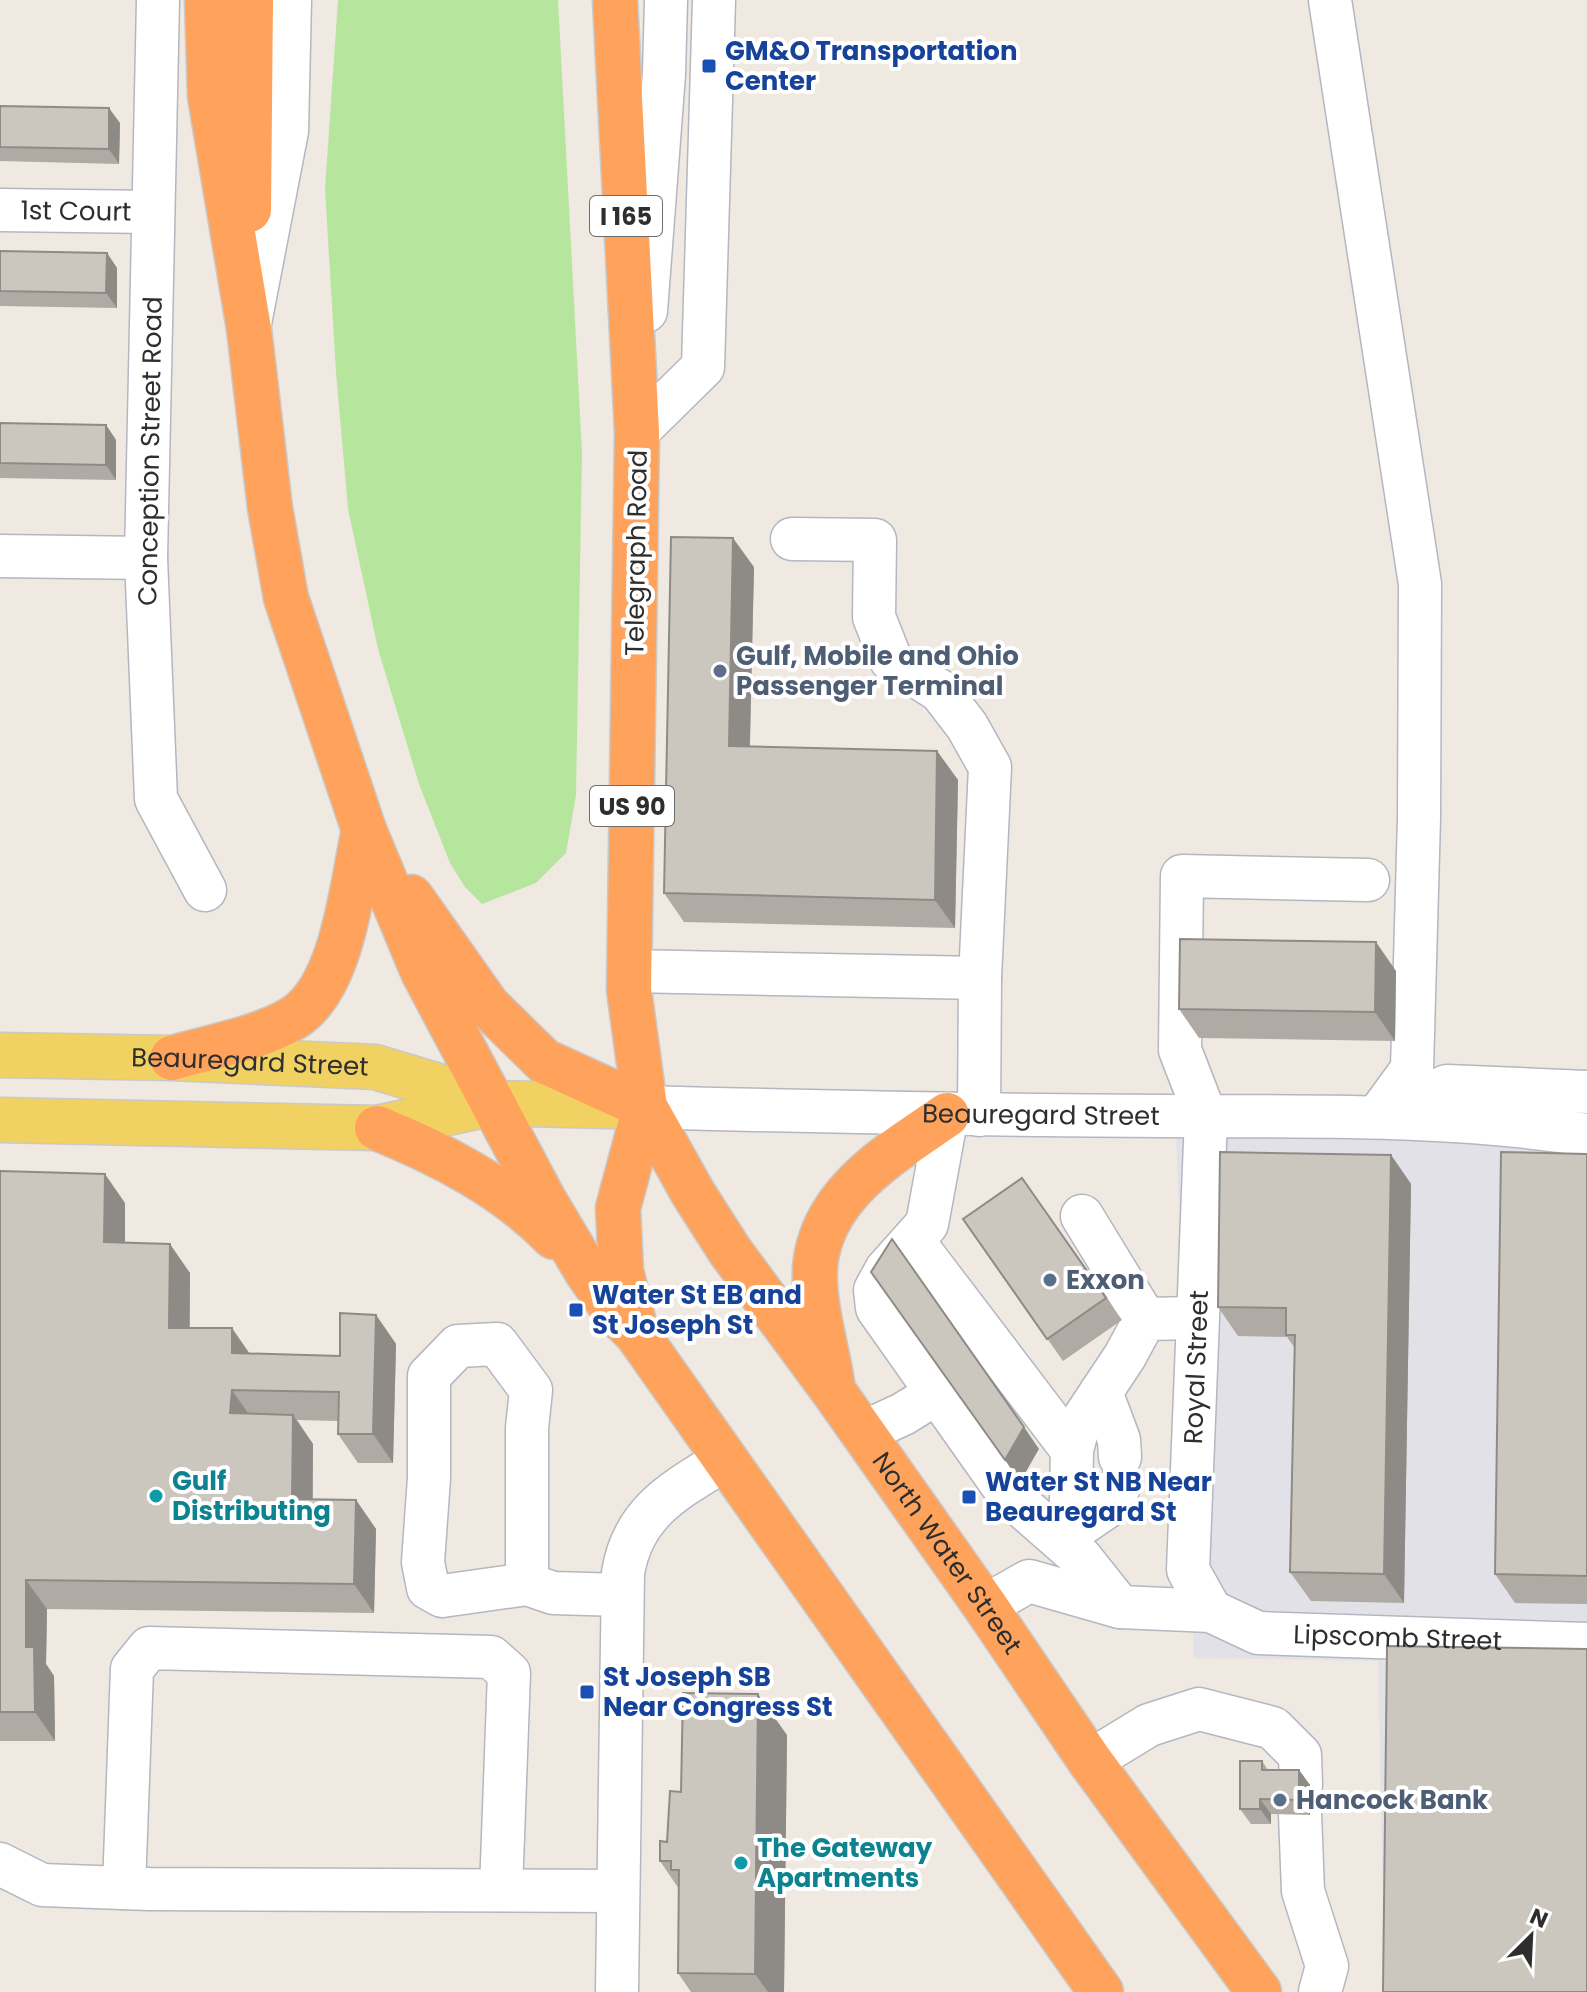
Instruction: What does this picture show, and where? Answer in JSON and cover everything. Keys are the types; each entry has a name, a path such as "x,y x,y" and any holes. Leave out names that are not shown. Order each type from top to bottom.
{"highway":[{"path":"207,0 210,96 249,329 270,508 286,598 364,830 423,972 524,1164 587,1272 615,1312 637,1334 1101,1992"},
{"path":"249,329 251,0"},
{"name":"I 165","path":"615,0 637,432"},
{"name":"Telegraph Road","path":"637,432 629,990 645,1107"},
{"path":"172,1058 275,1028 298,1015 322,988 340,941 364,830"},
{"path":"364,830 488,1006 544,1061 645,1107 618,1208 621,1271 637,1334"},
{"name":"North Water Street","path":"645,1107 730,1251 834,1392 1090,1761 1259,1992"},
{"path":"834,1392 817,1293 815,1267 821,1242 843,1196 886,1157 963,1115"},
{"path":"377,1128 436,1152 490,1185 541,1224 587,1272"}],"main road":[{"name":"Beauregard Street","path":"0,1055 172,1058 375,1067 494,1103"},
{"name":"Beauregard Street","path":"0,1120 377,1128 494,1103 645,1107"}],"street":[{"name":"Conception Street Road","path":"158,0 146,558 156,799 205,890"},
{"path":"249,329 287,131 290,0"},
{"name":"Telegraph Road","path":"637,432 664,74 666,0"},
{"path":"637,432 703,367 714,0"},
{"path":"1330,0 1420,584 1419,818 1412,1069 1377,1117"},
{"name":"1st Court","path":"0,210 153,212"},
{"path":"792,539 875,540 874,617 891,660 940,691 967,726 990,767 980,978 963,1115 927,1224 962,1367 1009,1495 1070,1540 1120,1607"},
{"path":"0,556 146,558"},
{"path":"1206,1117 1180,1050 1182,876 1368,880"},
{"path":"629,971 980,978"},
{"path":"1377,1117 1447,1086 1587,1092"},
{"name":"Beauregard Street","path":"645,1107 963,1115 1377,1117 1536,1127 1587,1135"},
{"name":"Royal Street","path":"1206,1117 1188,1570 1211,1611"},
{"path":"1536,1127 1587,1145"},
{"path":"1082,1216 1145,1319"},
{"path":"1145,1319 1197,1318"},
{"path":"1070,1540 1072,1450 1078,1427 1145,1319"},
{"path":"527,1584 527,1428 531,1390 497,1344 458,1346 429,1376 429,1478 423,1562 428,1588 442,1596 527,1584 553,1593 622,1595"},
{"path":"862,1433 903,1414 962,1367"},
{"path":"962,1367 1072,1450"},
{"path":"1070,1540 1114,1502 1119,1472 1119,1440 1101,1392"},
{"path":"617,1992 622,1595 627,1550 634,1532 648,1515 671,1494 726,1459"},
{"path":"985,1606 1029,1581 1120,1607 1211,1611"},
{"name":"Lipscomb Street","path":"1211,1611 1258,1633 1587,1644"},
{"path":"124,1888 132,1669 149,1648 491,1657 509,1673 501,1890"},
{"path":"1090,1761 1149,1725 1199,1709 1273,1728 1300,1755 1303,1891 1327,1966 1320,1992"},
{"path":"0,1864 42,1885 618,1891"}],"shaded area":[{"path":"1175,1099 1587,1106 1587,1992 1385,1992 1378,1661 1194,1658"}],"green space":[{"path":"338,0 558,0 582,453 576,795 566,853 536,883 482,904 465,887 450,863 419,784 378,649 348,509 325,189"}],"building":[{"path":"0,106 109,108 109,149 0,147"},
{"path":"0,251 107,253 106,293 0,291"},
{"path":"0,423 106,425 106,465 0,463"},
{"name":"Gulf, Mobile and Ohio Passenger Terminal","path":"671,537 733,538 729,746 937,751 935,900 664,893"},
{"path":"1180,939 1376,942 1375,1012 1179,1009"},
{"path":"1220,1152 1391,1155 1384,1574 1290,1572 1295,1335 1286,1335 1286,1308 1218,1307"},
{"path":"1501,1152 1587,1154 1587,1576 1495,1574"},
{"name":"Gulf Distributing","path":"0,1171 105,1174 104,1242 170,1244 169,1328 232,1328 232,1353 340,1356 340,1313 376,1315 373,1434 338,1434 339,1392 232,1390 230,1413 293,1415 292,1499 356,1500 354,1584 26,1580 26,1647 34,1647 35,1712 0,1712"},
{"name":"Exxon","path":"1022,1178 1106,1298 1047,1339 963,1219"},
{"path":"892,1239 1024,1427 1005,1460 871,1272"},
{"path":"1387,1646 1587,1649 1587,1992 1383,1992"},
{"path":"683,1693 758,1694 755,1974 678,1973 679,1870 671,1870 671,1861 660,1861 660,1841 667,1842 670,1791 681,1792"},
{"path":"1240,1761 1262,1761 1262,1770 1299,1770 1299,1800 1260,1799 1260,1809 1240,1809"}],"place":[{"name":"GM&O Transportation Center","path":"709,66"},
{"name":"Gulf, Mobile and Ohio Passenger Terminal","path":"720,671"},
{"name":"Exxon","path":"1050,1280"},
{"name":"Water St EB and St Joseph St","path":"576,1310"},
{"name":"Gulf Distributing","path":"156,1496"},
{"name":"Water St NB Near Beauregard St","path":"969,1497"},
{"name":"St Joseph SB Near Congress St","path":"587,1692"},
{"name":"Hancock Bank","path":"1280,1800"},
{"name":"The Gateway Apartments","path":"741,1863"}]}
